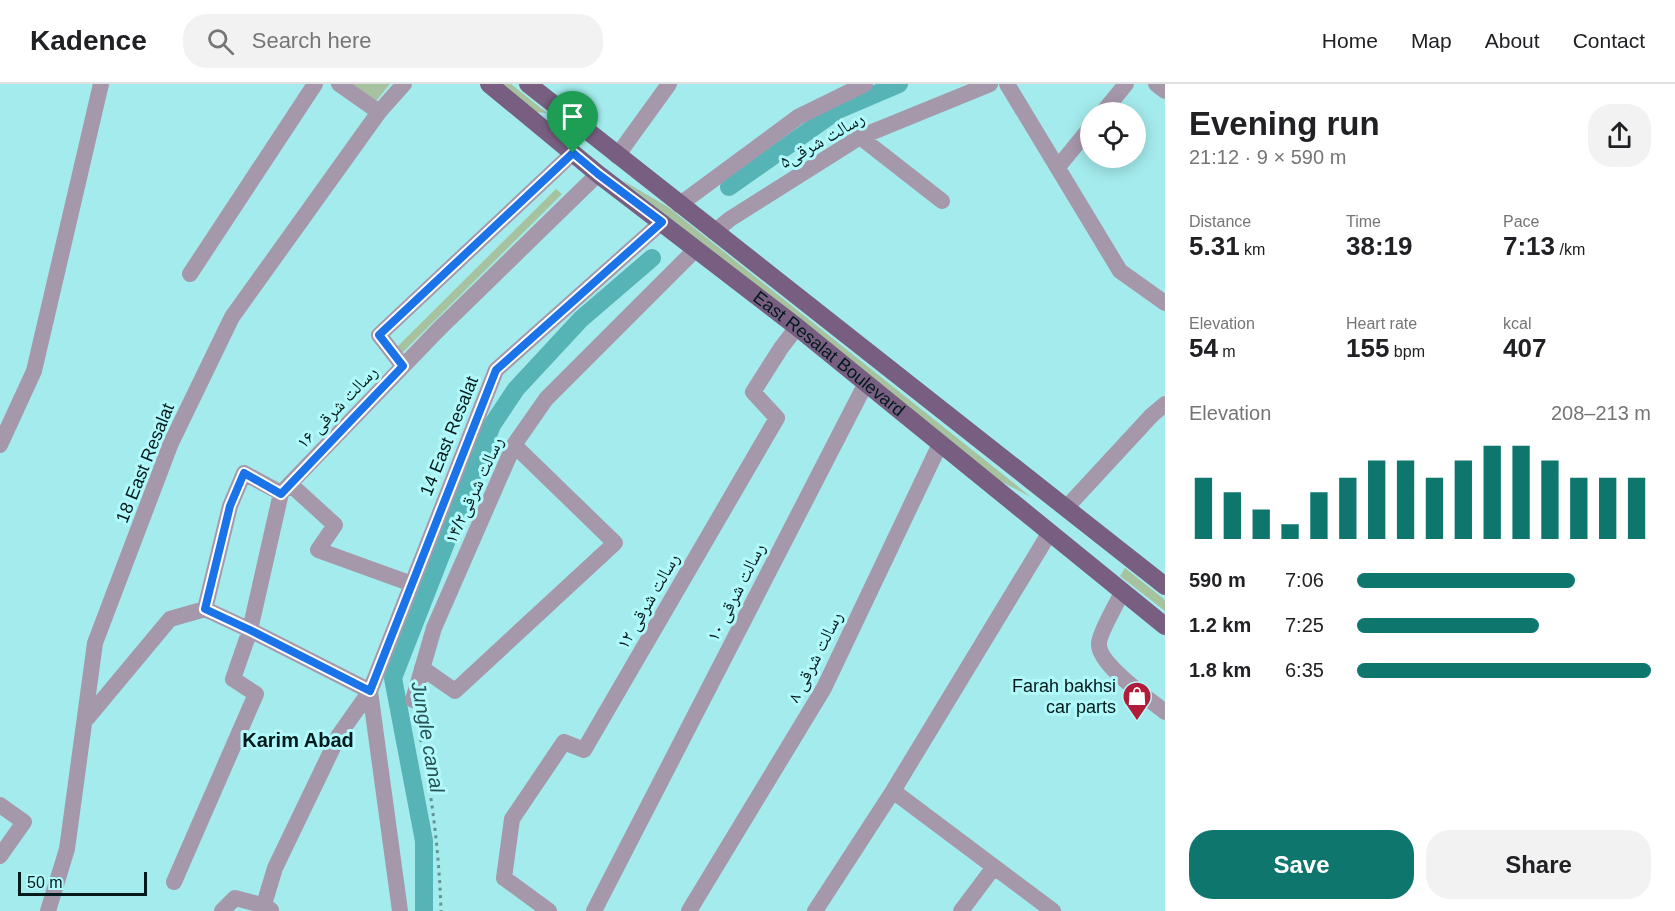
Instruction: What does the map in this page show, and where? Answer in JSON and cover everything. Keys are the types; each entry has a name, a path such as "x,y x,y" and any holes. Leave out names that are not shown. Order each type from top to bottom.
{"main road":[{"name":"East Resalat Boulevard","path":"489,84 598,174 797,327 1165,626"},
{"name":"East Resalat Boulevard","path":"528,84 1165,586"},
{"path":"797,327 812,309"}],"street":[{"path":"0,445 34,371 101,84"},
{"path":"190,274 315,84"},
{"path":"339,84 379,112"},
{"name":"18 East Resalat","path":"48,911 67,849 95,643 171,442 232,317 379,112 404,84"},
{"path":"617,156 669,84"},
{"path":"679,205 798,117 865,84"},
{"name":"رسالت شرقی۵","path":"714,232 730,219 860,137 990,84"},
{"path":"1007,84 1120,271 1165,303"},
{"path":"1111,102 1126,84"},
{"path":"1156,84 1165,91"},
{"path":"860,137 942,201"},
{"path":"1059,167 1080,141"},
{"path":"403,366 379,335 573,153"},
{"name":"رسالت شرقی ۱۶","path":"285,489 403,366 598,174"},
{"name":"14 East Resalat","path":"266,909 275,868 339,735 370,691 496,370 662,222"},
{"name":"رسالت شرقی۱۴/۲","path":"413,700 434,628 514,445 546,399 696,249"},
{"name":"رسالت شرقی ۱۲","path":"549,911 504,878 512,819 564,742 584,750 777,418 753,392 797,327"},
{"name":"رسالت شرقی ۱۰","path":"594,911 866,383"},
{"path":"1066,508 1165,404"},
{"name":"رسالت شرقی ۸","path":"689,911 824,688 940,444"},
{"path":"422,668 455,691 615,543 514,445"},
{"path":"205,609 230,506 244,473 285,489 335,525 318,550 412,584"},
{"path":"174,882 256,694 233,679 250,630 285,489"},
{"path":"815,911 893,791 1050,532"},
{"path":"1122,592 1101,634 1099,651 1108,665 1165,712"},
{"path":"85,721 170,619 205,609 370,691 400,911"},
{"path":"893,791 1044,908"},
{"path":"0,805 24,822 0,856"},
{"path":"961,911 994,867"},
{"path":"222,911 235,898 266,909"}],"path":[{"path":"413,700 429,776 439,860 441,911"}],"green space":[{"path":"353,84 390,84 376,101"},
{"path":"498,84 511,84 547,113 533,112"},
{"path":"622,180 668,207 1031,497 1000,481"},
{"path":"556,189 562,194 399,356 393,351"},
{"path":"1125,568 1165,600 1165,611 1120,576"}],"waterway":[{"name":"Jungle canal","path":"729,187 838,110 899,84"},
{"name":"Jungle canal","path":"424,911 424,841 393,678 492,425 516,389 581,319 652,258"}],"place":[{"name":"Farah bakhsi car parts","path":"1137,722"}],"district":[{"name":"Karim Abad","path":"298,740"}],"route":[{"path":"573,153 662,222 496,370 370,691 205,609 230,506 244,473 281,494 403,366 379,335 573,153"}]}
